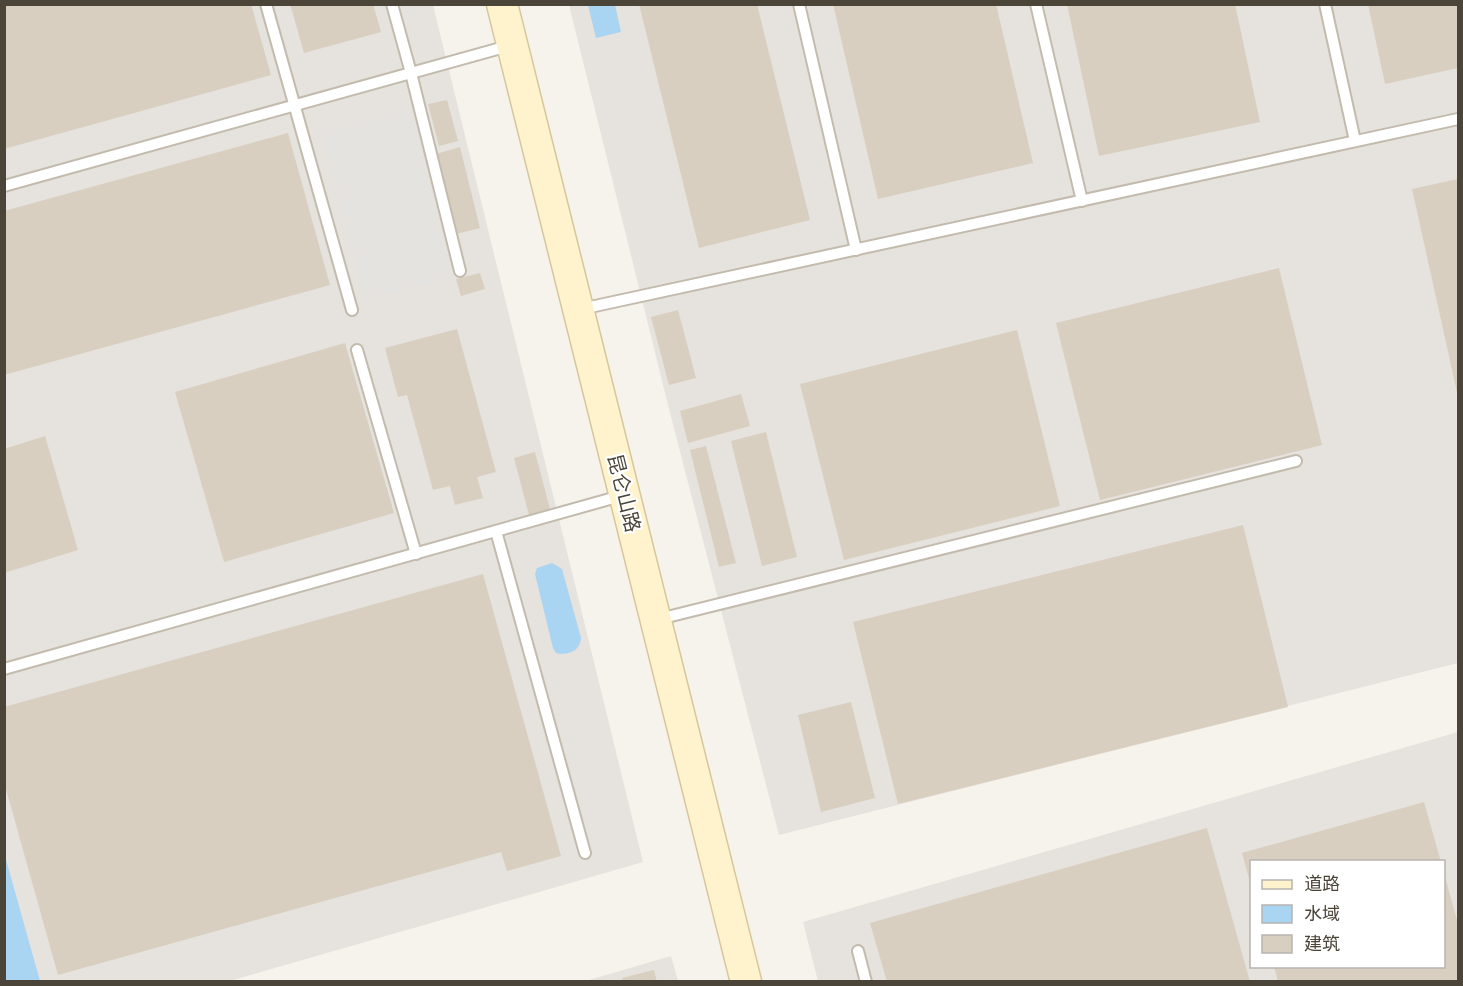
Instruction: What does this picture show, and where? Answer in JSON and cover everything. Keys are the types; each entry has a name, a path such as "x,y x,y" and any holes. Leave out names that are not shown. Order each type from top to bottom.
{"street":[{"name":"昆仑山路","path":"502,4 746,981"}],"lane":[{"path":"266,4 352,310"},
{"path":"392,4 460,271"},
{"path":"799,4 856,250"},
{"path":"1036,4 1082,201"},
{"path":"1325,4 1355,141"},
{"path":"4,186 512,45"},
{"path":"578,310 1458,119"},
{"path":"357,350 416,554"},
{"path":"655,620 1296,461"},
{"path":"4,669 624,495"},
{"path":"496,531 585,853"},
{"path":"858,951 866,981"}],"shaded area":[{"path":"5,5 433,5 643,862 230,981 5,982"},
{"path":"569,5 1458,5 1458,663 779,835 668,405"},
{"path":"411,108 455,275 367,298 323,132"},
{"path":"1458,732 1458,981 818,981 803,922"},
{"path":"671,956 678,981 582,982"}],"water":[{"path":"588,5 615,5 621,32 596,38"},
{"path":"552,563 562,569 581,638 573,652 565,654 556,653 553,648 535,574 537,568"},
{"path":"5,856 40,981 5,981"}],"building":[{"path":"4,4 251,4 271,75 4,149"},
{"path":"290,4 373,4 381,32 304,53"},
{"path":"639,4 757,4 810,220 699,248"},
{"path":"833,4 996,4 1033,163 878,199"},
{"path":"1067,4 1235,4 1260,122 1099,156"},
{"path":"1368,4 1458,4 1458,68 1385,84"},
{"path":"447,100 458,141 439,146 428,104"},
{"path":"288,133 330,285 4,375 4,211"},
{"path":"460,147 480,228 456,234 436,154"},
{"path":"1458,179 1458,397 1412,189"},
{"path":"1279,268 1322,445 1100,500 1056,323"},
{"path":"480,273 485,289 461,296 456,279"},
{"path":"678,310 696,378 669,385 651,317"},
{"path":"457,329 496,472 477,477 483,498 455,505 450,486 433,490 407,395 398,397 385,348"},
{"path":"1017,330 1060,506 844,560 800,384"},
{"path":"345,343 394,513 224,562 175,392"},
{"path":"741,394 750,426 688,443 680,411"},
{"path":"766,432 797,557 762,566 731,441"},
{"path":"45,436 78,550 4,573 4,449"},
{"path":"706,446 736,563 719,567 690,450"},
{"path":"535,452 550,509 529,515 514,458"},
{"path":"1243,525 1288,707 898,804 853,622"},
{"path":"483,574 561,856 507,871 501,852 58,975 4,782 4,707"},
{"path":"851,702 875,798 821,812 798,715"},
{"path":"1424,802 1440,860 1250,860 1250,882 1242,853"},
{"path":"1207,828 1250,982 887,982 870,923"},
{"path":"1445,877 1458,924 1458,982 1278,982 1274,968 1445,968"},
{"path":"654,970 657,982 623,982 622,978"}]}
